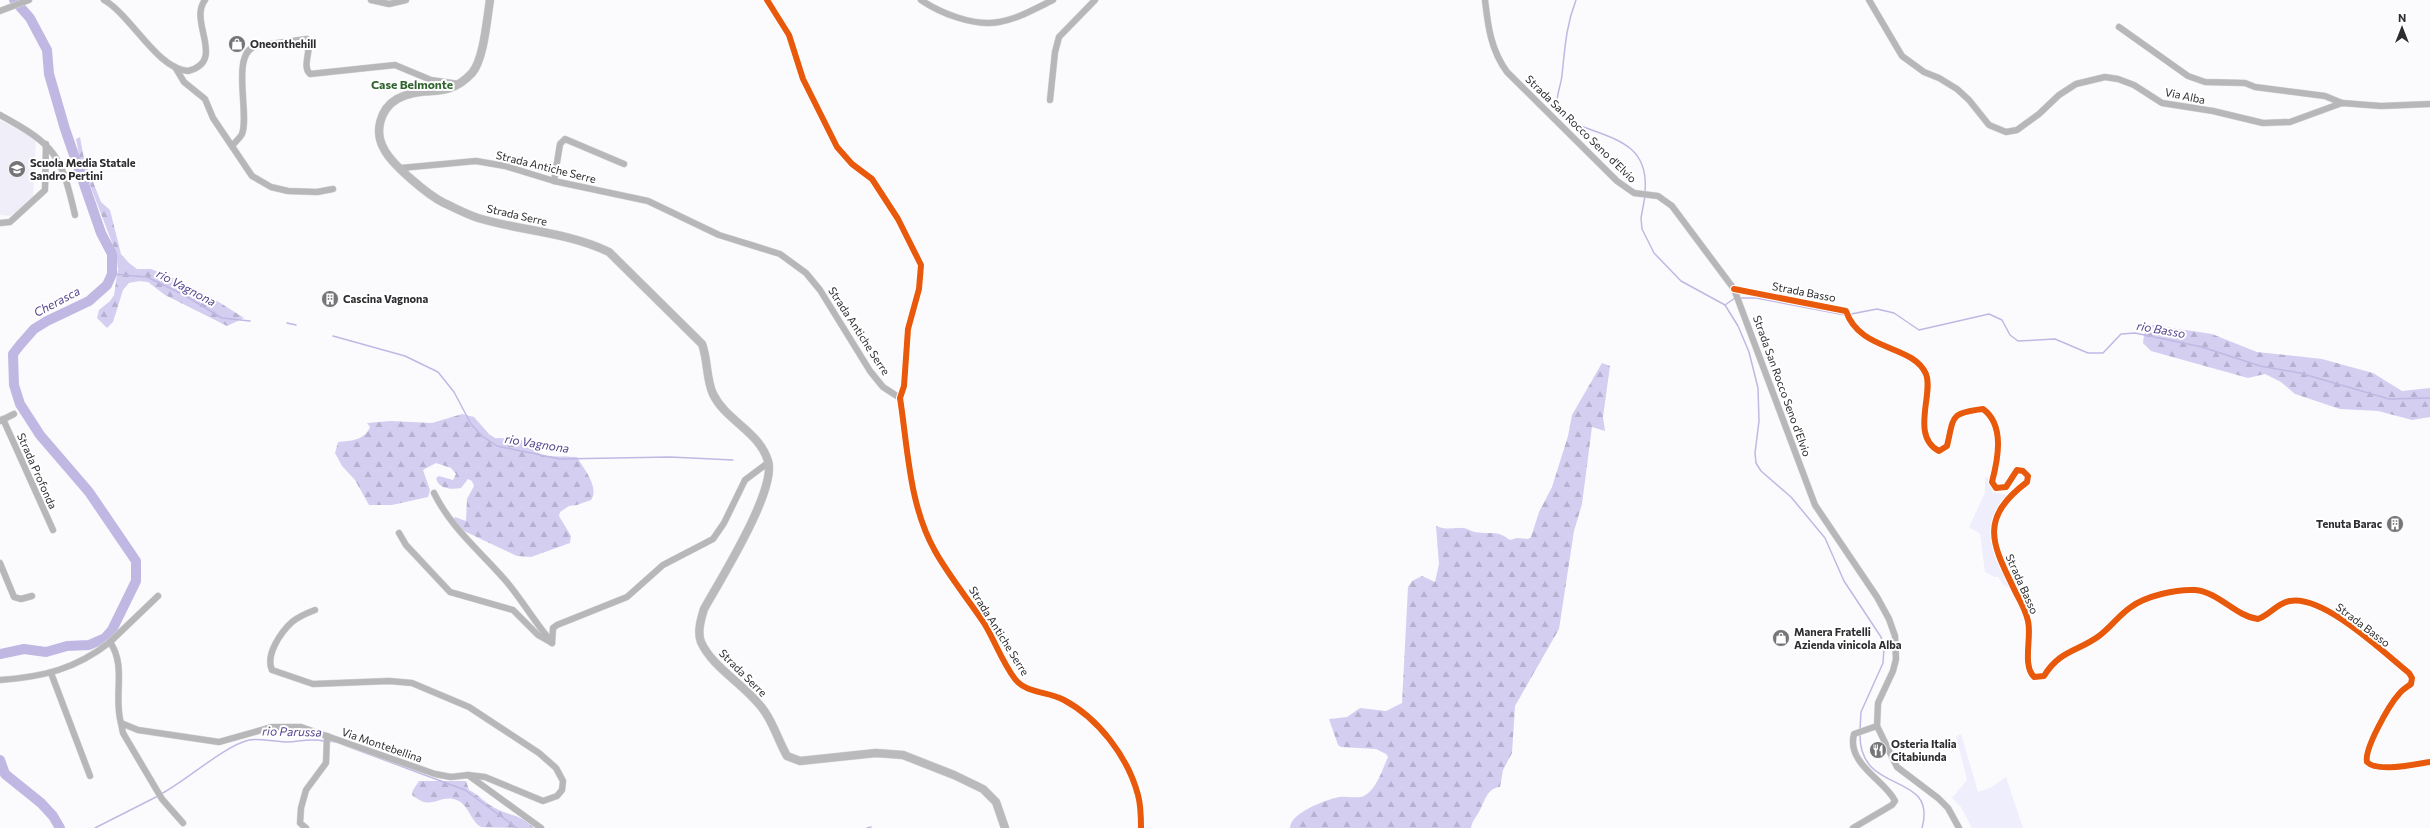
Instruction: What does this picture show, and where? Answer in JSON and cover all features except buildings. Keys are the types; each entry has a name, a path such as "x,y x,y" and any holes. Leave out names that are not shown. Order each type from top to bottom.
{"main road":[{"name":"Strada Serre","path":"490,0 479,58 474,71 461,84 448,90 397,99 388,107 382,116 379,127 380,139 384,150 429,194 477,217 591,243 609,252 702,344 708,359 713,393 724,410 753,434 769,462 769,482 760,506 704,609 700,624 701,641 711,657 753,697 766,713 787,756 800,761 876,753 903,755 954,775 983,789 996,802 1005,828"}],"street":[{"path":"2,10 29,0"},
{"path":"104,0 120,11 150,46 175,67 184,82 205,100 212,118 252,176 271,188 317,192 333,188"},
{"path":"175,67 188,71 199,67 203,63 206,51 200,8 205,0"},
{"path":"371,0 389,4 406,0"},
{"path":"767,0 789,35 803,79 837,147 852,164 872,179 902,226 921,265 919,289 908,329 904,386 900,398"},
{"path":"921,0 931,7 956,16 989,23 1014,18 1054,0"},
{"path":"1050,100 1055,52 1059,37 1094,0"},
{"name":"Strada San Rocco Seno d'Elvio","path":"1485,0 1490,37 1500,62 1507,72 1617,181 1634,193 1654,194 1664,199 1672,206 1736,291 1816,505 1877,597 1889,620 1895,636 1896,659 1893,671 1878,703 1877,726 1897,767 1948,808 1959,828"},
{"name":"Via Alba","path":"1868,0 1902,56 1924,72 1939,78 1956,89 1969,100 1989,125 2006,132 2017,130 2059,95 2076,84 2105,77 2118,79 2134,85 2162,103 2214,111 2263,123 2290,122 2342,103 2381,106 2430,104"},
{"path":"2119,28 2188,76 2205,82 2245,83 2255,87 2325,96 2342,103"},
{"path":"232,146 242,133 244,123 243,69 246,54 252,47 305,38 309,43 307,70 310,74 395,65 431,80 461,84"},
{"path":"0,114 41,139 53,152 66,176 75,215"},
{"path":"554,182 560,144 565,139 624,164"},
{"path":"0,223 10,222 45,190 46,144"},
{"name":"Strada Antiche Serre","path":"401,168 476,161 505,166 554,182 648,201 719,235 780,254 806,273 828,299 870,371 883,387 900,398 911,480 924,525 934,550 985,625 1008,669 1019,684 1034,691 1063,700 1084,712 1099,726 1129,770 1139,796 1141,828"},
{"name":"Strada Basso","path":"1736,291 1832,307 1848,315 1864,337 1907,357 1922,368 1927,378 1924,420 1933,448 1939,451 1947,446 1950,424 1957,416 1969,410 1983,408 1990,414 1998,440 1998,454 1992,482 1996,488 2006,487 2014,472 2017,470 2027,473 2027,482 2009,496 2001,506 1995,523 1994,540 1998,555 2028,620 2029,668 2034,677 2044,676 2057,658 2099,636 2130,607 2148,599 2196,590 2207,593 2248,617 2258,619 2280,604 2289,601 2305,601 2337,616 2409,673 2412,678 2411,684 2400,692 2392,703 2366,756 2370,765 2382,768 2430,762"},
{"name":"Strada Profonda","path":"14,414 2,420 53,530"},
{"path":"552,643 553,628 557,625 627,597 663,566 713,539 724,522 745,480 769,462"},
{"path":"434,493 450,519 506,582 531,618 552,643"},
{"path":"399,532 406,545 450,592 513,610 538,635 552,643"},
{"path":"0,563 14,597 21,599 32,596"},
{"path":"0,680 51,673 87,659 110,642 158,596"},
{"name":"Via Montebellina","path":"121,723 138,730 219,742 261,729 285,726 301,727 435,774 452,777 468,775 485,777 543,801 557,796 562,790 563,782 556,768 539,753 469,707 412,683 389,681 313,684 272,670 271,659 279,637 293,621 314,610"},
{"path":"110,642 117,654 120,689 118,714 123,733 161,798 183,823"},
{"path":"51,673 90,776"},
{"path":"1853,828 1892,806 1895,800 1891,793 1878,783 1862,764 1853,738 1856,732 1877,726"},
{"path":"306,828 300,823 300,808 306,790 326,763 327,737"},
{"path":"468,775 541,828"}],"shaded area":[{"name":"Scuola Media Statale Sandro Pertini","path":"0,120 36,139 33,199 10,216 0,215"},
{"path":"1985,477 1990,478 1992,492 2007,495 1998,508 1993,520 1991,532 1994,553 2011,589 2004,585 1998,577 1994,577 1985,572 1980,534 1969,527 1985,493"},
{"path":"1961,734 1978,792 1990,788 2006,777 2023,828 1972,828 1961,807 1952,798 1967,780 1956,736"}],"green space":[{"path":"80,137 84,159 101,202 110,210 121,254 129,263 137,269 151,269 177,280 211,297 244,318 227,326 165,295 148,282 139,281 129,283 123,290 113,322 107,328 97,318 99,310 110,301 114,295 118,269 116,253 80,159 76,139"},
{"path":"2153,325 2212,334 2257,352 2322,359 2373,373 2402,391 2430,388 2430,417 2412,420 2378,411 2340,409 2295,394 2281,382 2265,374 2248,378 2151,351 2143,343 2145,327"},
{"path":"1602,363 1610,366 1603,417 1605,431 1592,427 1582,504 1574,531 1559,629 1515,706 1512,753 1503,770 1500,787 1489,792 1473,821 1471,828 1290,828 1296,817 1309,808 1339,797 1364,796 1369,793 1379,779 1388,757 1386,754 1376,749 1341,747 1338,745 1329,719 1347,717 1360,708 1386,711 1402,703 1408,587 1412,581 1422,576 1435,582 1439,564 1436,526 1445,528 1464,528 1473,532 1481,533 1497,533 1510,540 1517,538 1528,539 1531,537 1539,512 1552,487 1568,436 1572,415"},
{"path":"462,414 474,417 489,434 495,438 520,439 543,456 577,457 590,478 593,495 591,500 569,506 560,512 559,516 571,536 570,543 531,557 517,556 462,530 453,520 455,517 466,521 467,499 474,486 472,481 468,479 461,488 450,489 442,487 437,482 436,478 439,476 453,480 456,474 451,468 436,463 423,470 430,490 428,497 392,505 369,505 355,480 342,466 335,453 338,442 357,439 365,435 370,427 367,423 391,421 432,423"},
{"path":"419,781 466,781 469,790 489,804 501,811 519,817 534,828 481,827 474,820 466,807 458,801 453,799 443,799 430,803 419,800 412,795 413,790"}],"waterway":[{"name":"Cherasca","path":"0,654 24,649 46,652 67,646 89,645 105,638 112,630 136,581 136,561 89,492 40,435 20,404 14,385 13,354 34,329 47,321 89,301 107,285 112,274 112,254 101,233 65,129 49,74 47,50 30,18 14,0"},
{"path":"1576,0 1566,37 1561,79 1557,97 1559,111 1568,121 1619,141 1628,147 1642,164 1645,177 1645,192"},
{"path":"1645,196 1641,218 1642,229 1654,253 1681,281 1725,305 1738,326 1749,352 1758,388 1759,421 1755,453 1756,463 1761,471 1791,497 1825,538 1844,581 1881,637 1884,648 1883,663 1861,712 1860,730"},
{"name":"rio Vagnona","path":"112,274 147,277 184,295 222,318 250,321"},
{"name":"rio Basso","path":"1725,305 1735,298"},
{"name":"rio Basso","path":"1739,298 1756,298 1845,315"},
{"name":"rio Basso","path":"1851,314 1877,309 1894,313 1919,330 1989,314 2002,320 2010,335 2018,341 2055,339 2088,353 2103,353 2121,334 2135,333 2202,347 2260,366 2300,373 2389,399 2430,398"},
{"path":"287,323 296,325"},
{"name":"rio Vagnona","path":"333,336 405,356 438,372 454,392 471,424 482,436 497,446 560,459 670,457 733,460"},
{"path":"1860,734 1863,754 1872,767 1883,776 1909,789 1919,798 1924,810 1922,828"},
{"name":"rio Parussa","path":"161,794 228,749 249,740 257,739 288,742 311,740 324,741"},
{"name":"rio Parussa","path":"328,741 336,742"},
{"name":"rio Parussa","path":"344,745 465,790 517,828"},
{"name":"Cherasca","path":"0,760 5,774 41,803 53,816 60,828"},
{"name":"rio Parussa","path":"95,828 158,796"},
{"path":"867,828 871,827"}],"cycle path":[{"path":"767,0 789,35 803,79 837,147 852,164 872,179 898,219 921,265 919,289 908,329 904,386 900,398 911,476 915,496 926,533 946,569 984,623 1006,666 1015,679 1020,684 1031,690 1058,697 1077,708 1100,728 1110,740 1127,767 1138,795 1140,803 1141,828"},
{"path":"1734,289 1846,311 1853,324 1863,334 1874,341 1910,357 1919,364 1926,374 1928,382 1924,425 1926,435 1930,444 1939,451 1947,446 1953,423 1955,418 1959,415 1964,412 1983,409 1990,416 1995,424 1998,443 1998,453 1992,482 1996,488 2006,487 2017,470 2023,471 2028,476 2027,482 2011,496 2001,509 1995,521 1994,534 1996,547 2001,561 2027,617 2029,628 2028,658 2030,672 2034,677 2044,676 2056,661 2069,652 2099,636 2137,603 2162,594 2187,590 2204,592 2212,595 2242,613 2258,619 2285,602 2304,602 2319,607 2352,627 2369,639 2409,673 2412,678 2411,684 2402,691 2395,700 2378,727 2369,747 2367,762 2379,767 2406,766 2430,762"}],"place":[{"name":"Oneonthehill","path":"237,44"},
{"name":"Scuola Media Statale Sandro Pertini","path":"17,169"},
{"name":"Cascina Vagnona","path":"330,299"},
{"name":"Tenuta Barac","path":"2395,524"},
{"name":"Manera Fratelli Azienda vinicola Alba","path":"1781,638"},
{"name":"Osteria Italia Citabiunda","path":"1878,750"}],"district":[{"name":"Case Belmonte","path":"412,85"}]}
